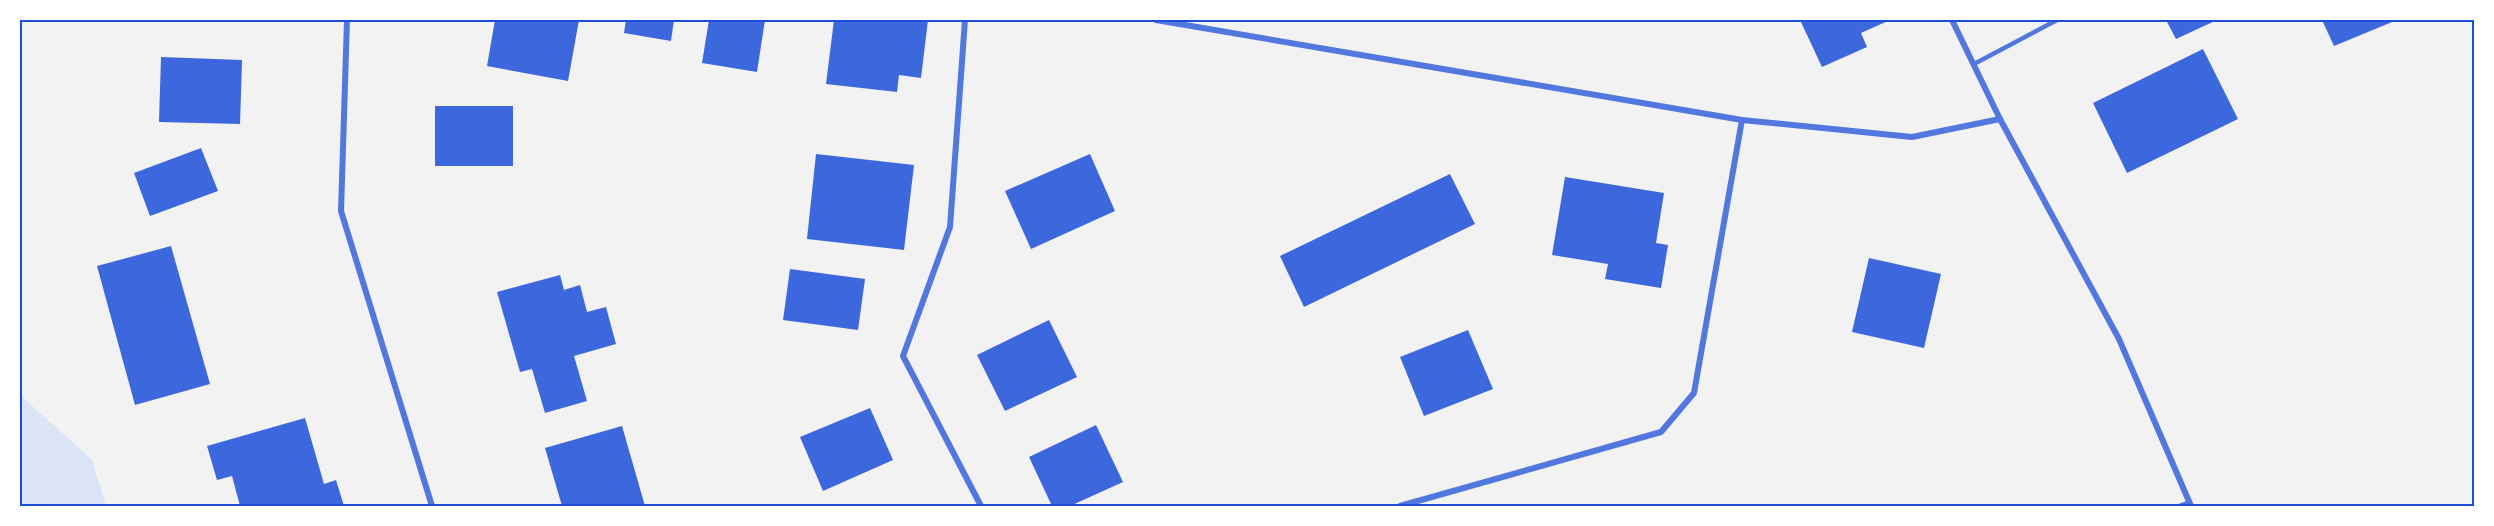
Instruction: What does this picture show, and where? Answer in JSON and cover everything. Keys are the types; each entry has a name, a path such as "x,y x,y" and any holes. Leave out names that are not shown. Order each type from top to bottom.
{"street":[{"path":"347,20 341,211 432,507"},
{"path":"965,20 950,227 903,356 981,507"},
{"path":"1156,20 1742,120 1912,138 2000,119"},
{"path":"1952,20 2000,119 2119,339 2191,504"},
{"path":"1400,507 1661,432 1694,393 1742,120"}],"lane":[{"path":"1974,64 2057,20"},
{"path":"2179,507 2191,504"}],"shaded area":[{"path":"20,395 92,460 106,506 20,506"}],"building":[{"path":"495,20 579,20 568,81 487,66"},
{"path":"626,20 674,20 671,41 624,33"},
{"path":"709,20 765,20 757,72 702,63"},
{"path":"834,20 928,20 921,78 899,75 897,92 826,84"},
{"path":"1800,20 1890,20 1861,33 1867,47 1822,67"},
{"path":"2166,20 2217,20 2176,39"},
{"path":"2322,20 2397,20 2334,46"},
{"path":"2203,49 2238,119 2127,173 2093,103"},
{"path":"161,57 242,60 240,124 159,122"},
{"path":"435,106 513,106 513,166 435,166"},
{"path":"201,148 218,191 150,216 134,173"},
{"path":"816,154 914,165 904,250 807,239"},
{"path":"1090,154 1115,211 1031,249 1005,191"},
{"path":"1450,174 1475,224 1304,307 1280,256"},
{"path":"1565,177 1664,193 1656,243 1668,245 1661,288 1605,279 1608,264 1552,255"},
{"path":"171,246 210,384 135,405 97,266"},
{"path":"1869,258 1941,274 1924,348 1852,332"},
{"path":"790,269 865,279 858,330 783,320"},
{"path":"560,275 564,290 580,285 587,312 606,307 616,344 574,356 587,401 545,413 532,369 520,372 497,292"},
{"path":"1049,320 1077,377 1005,411 977,355"},
{"path":"1468,330 1493,389 1424,416 1400,357"},
{"path":"870,408 893,460 823,491 800,437"},
{"path":"305,418 324,484 336,480 344,506 240,506 232,476 217,480 207,446"},
{"path":"1096,425 1123,482 1070,506 1052,506 1029,457"},
{"path":"622,426 645,506 562,506 545,448"}]}
